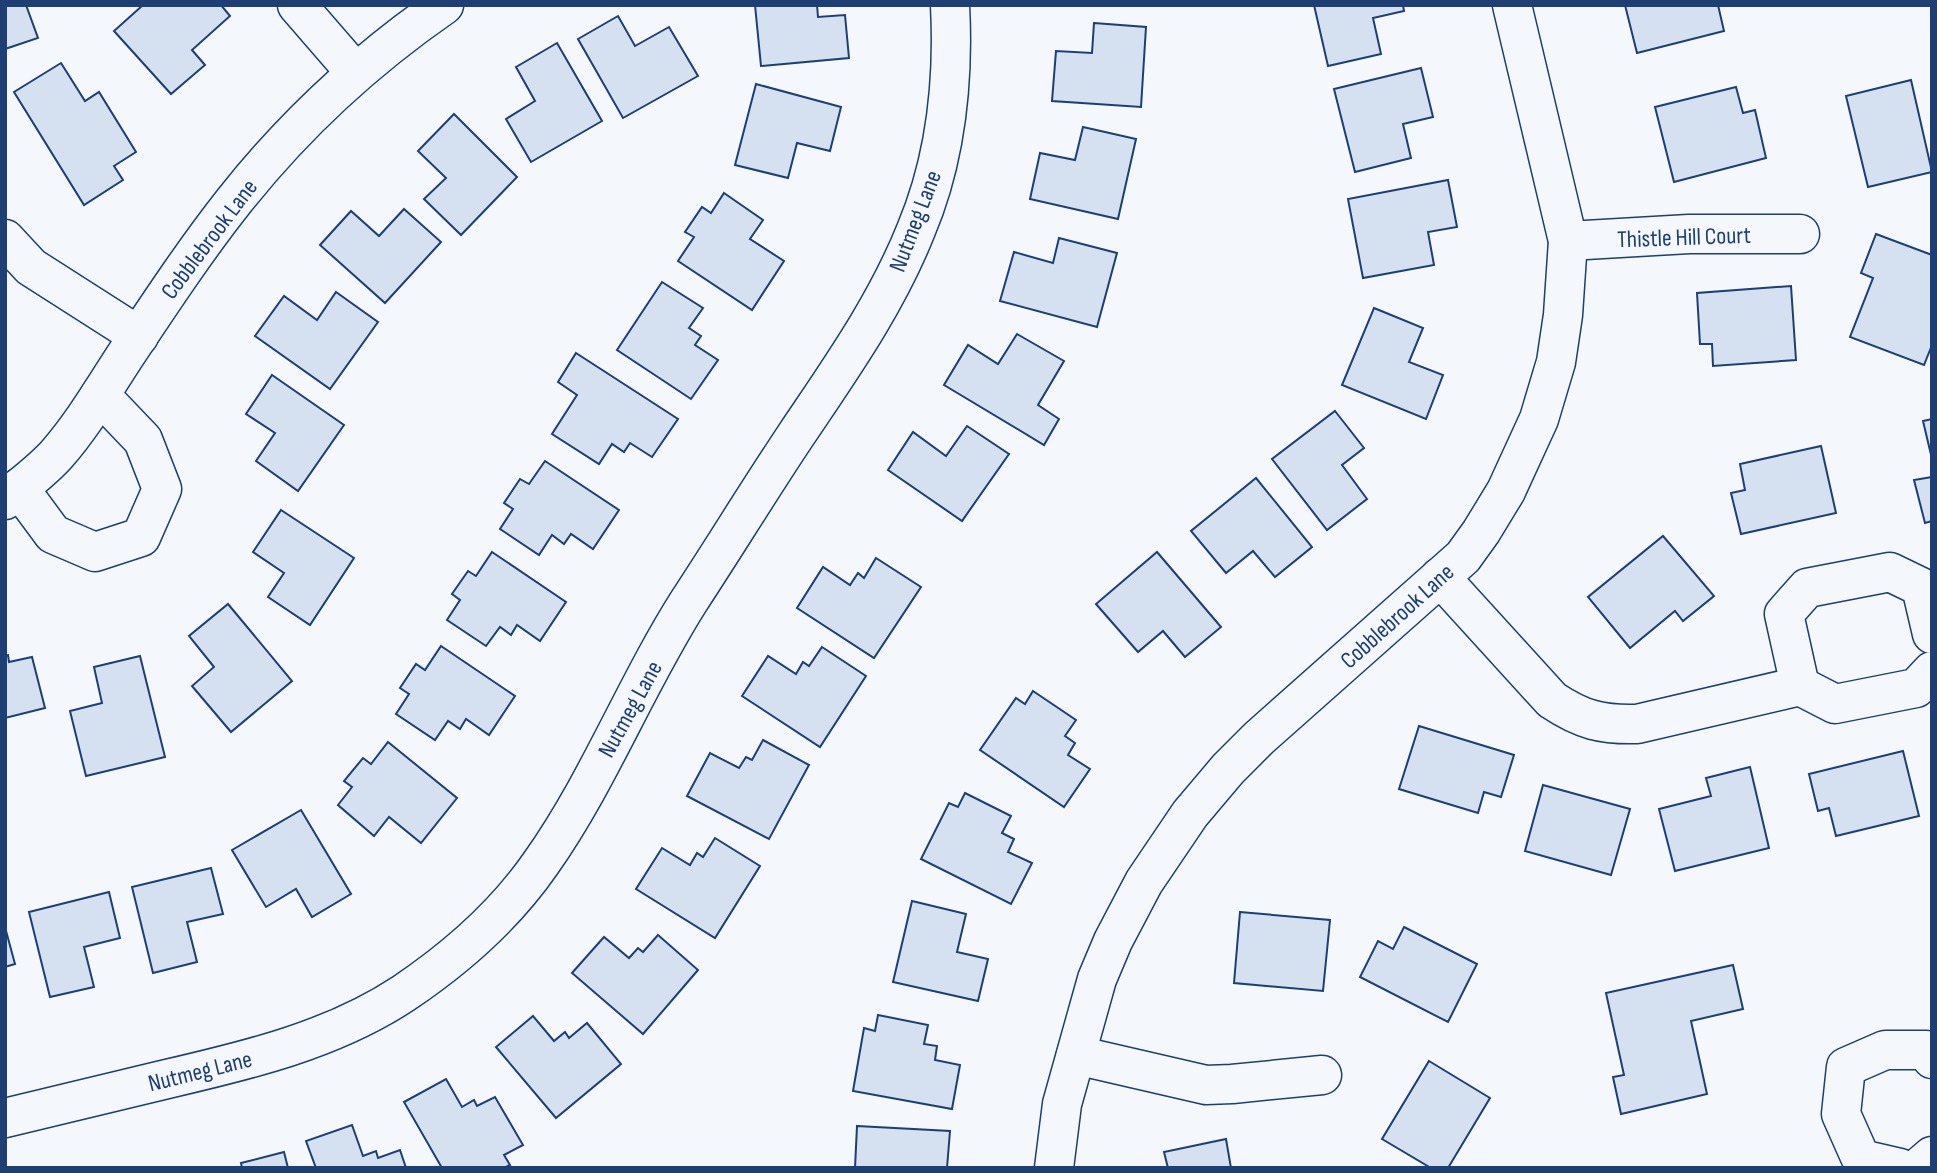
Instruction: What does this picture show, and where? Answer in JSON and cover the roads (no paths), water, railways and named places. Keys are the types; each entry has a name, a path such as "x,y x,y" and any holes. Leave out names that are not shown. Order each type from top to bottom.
{"street":[{"path":"297,5 355,72"},
{"name":"Cobblebrook Lane","path":"12,494 54,457 79,427 138,336 234,202 300,124 355,72 399,36 444,5"},
{"name":"Nutmeg Lane","path":"5,1118 271,1053 347,1025 402,993 466,946 514,899 542,862 582,797 684,609 877,313 916,230 936,174 948,112 950,5"},
{"name":"Cobblebrook Lane","path":"1054,1168 1062,1104 1097,979 1144,882 1190,814 1228,769 1259,738 1462,557 1481,533 1506,491 1539,419 1556,362 1563,315 1568,241 1512,5"},
{"name":"Thistle Hill Court","path":"1568,241 1689,234 1800,234"},
{"path":"5,239 31,267 138,336"},
{"path":"12,494 53,534 94,552 141,537 162,489 143,440 100,395"},
{"path":"1800,686 1784,614 1807,588 1890,572 1921,587 1932,634"},
{"path":"1440,577 1552,700 1590,721 1637,724 1800,686 1835,704 1916,688 1932,671"},
{"path":"1900,1168 1861,1159 1841,1114 1846,1068 1885,1050 1926,1050 1932,1059"},
{"path":"1076,1055 1206,1085 1322,1074"},
{"path":"1918,1168 1932,1156"}]}
